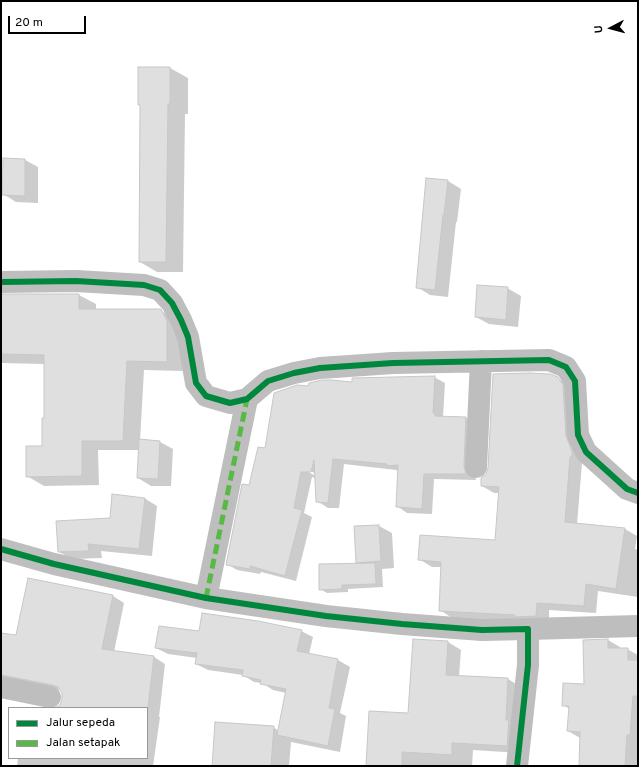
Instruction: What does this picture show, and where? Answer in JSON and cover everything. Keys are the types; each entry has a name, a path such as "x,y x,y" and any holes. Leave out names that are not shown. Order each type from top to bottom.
{"street":[{"path":"1,282 76,281 144,285 160,290 172,303 188,337 196,383 206,396 230,403 247,399 268,381 294,373 320,368 393,362 549,360 566,367 575,380 578,435 586,452 627,489 638,493"},
{"path":"476,467 481,361"},
{"path":"206,598 247,399"},
{"path":"1,549 54,564 206,598 326,616 482,630 638,626"},
{"path":"517,766 528,665 528,629"},
{"path":"1,687 50,697"}],"building":[{"path":"138,67 170,67 170,104 168,104 166,262 139,262 140,105 138,105"},
{"path":"3,158 25,159 25,196 2,195"},
{"path":"426,178 448,180 435,290 416,288"},
{"path":"477,285 508,287 506,320 475,317"},
{"path":"1,294 79,294 79,309 161,309 167,321 167,362 127,361 123,441 82,441 82,476 26,477 26,446 42,446 42,418 44,418 44,355 1,354"},
{"path":"493,374 550,374 558,377 563,385 566,436 572,451 572,457 570,457 565,522 625,528 616,589 586,584 584,606 537,603 536,616 515,617 515,615 439,611 441,562 418,560 420,535 495,540 499,487 481,486 481,478 486,474 488,468"},
{"path":"435,376 433,413 435,413 435,416 466,417 464,466 466,474 424,474 422,509 396,507 398,465 387,466 387,464 333,459 328,503 316,502 314,460 311,472 301,472 294,508 302,510 285,576 250,566 250,569 226,565 242,484 249,485 258,447 265,448 274,393 297,385 308,386 309,383 322,380 352,382 352,378"},
{"path":"139,439 160,441 158,479 137,478"},
{"path":"112,494 145,498 139,549 88,544 89,551 58,552 56,521 110,518"},
{"path":"379,525 381,561 356,563 354,526"},
{"path":"375,563 376,584 342,585 342,589 319,590 319,564"},
{"path":"28,578 113,595 102,649 154,656 148,708 57,707 60,705 62,699 62,693 58,687 1,675 1,633 16,635"},
{"path":"202,613 258,621 302,630 297,651 338,659 329,708 335,709 328,746 277,735 286,689 260,684 261,680 242,676 243,670 195,664 197,653 155,648 159,626 199,631"},
{"path":"413,639 448,641 446,675 508,678 506,720 509,720 507,746 452,743 452,755 402,752 402,766 366,766 369,711 408,713"},
{"path":"608,639 608,648 628,648 628,660 638,660 638,696 633,696 630,735 627,735 625,766 579,766 580,732 567,731 569,706 562,706 563,683 584,684 583,640"},
{"path":"215,722 274,726 271,766 212,766"}],"marked path":[{"path":"206,598 247,399"}],"cycle path":[{"path":"1,282 76,281 144,285 160,290 172,303 188,337 196,383 206,396 230,403 247,399 268,381 294,373 320,368 393,363 549,360 566,367 575,381 578,435 586,452 627,489 638,493"},
{"path":"1,549 54,564 206,598 326,616 402,624 482,630 528,629 528,665 517,766"}]}
